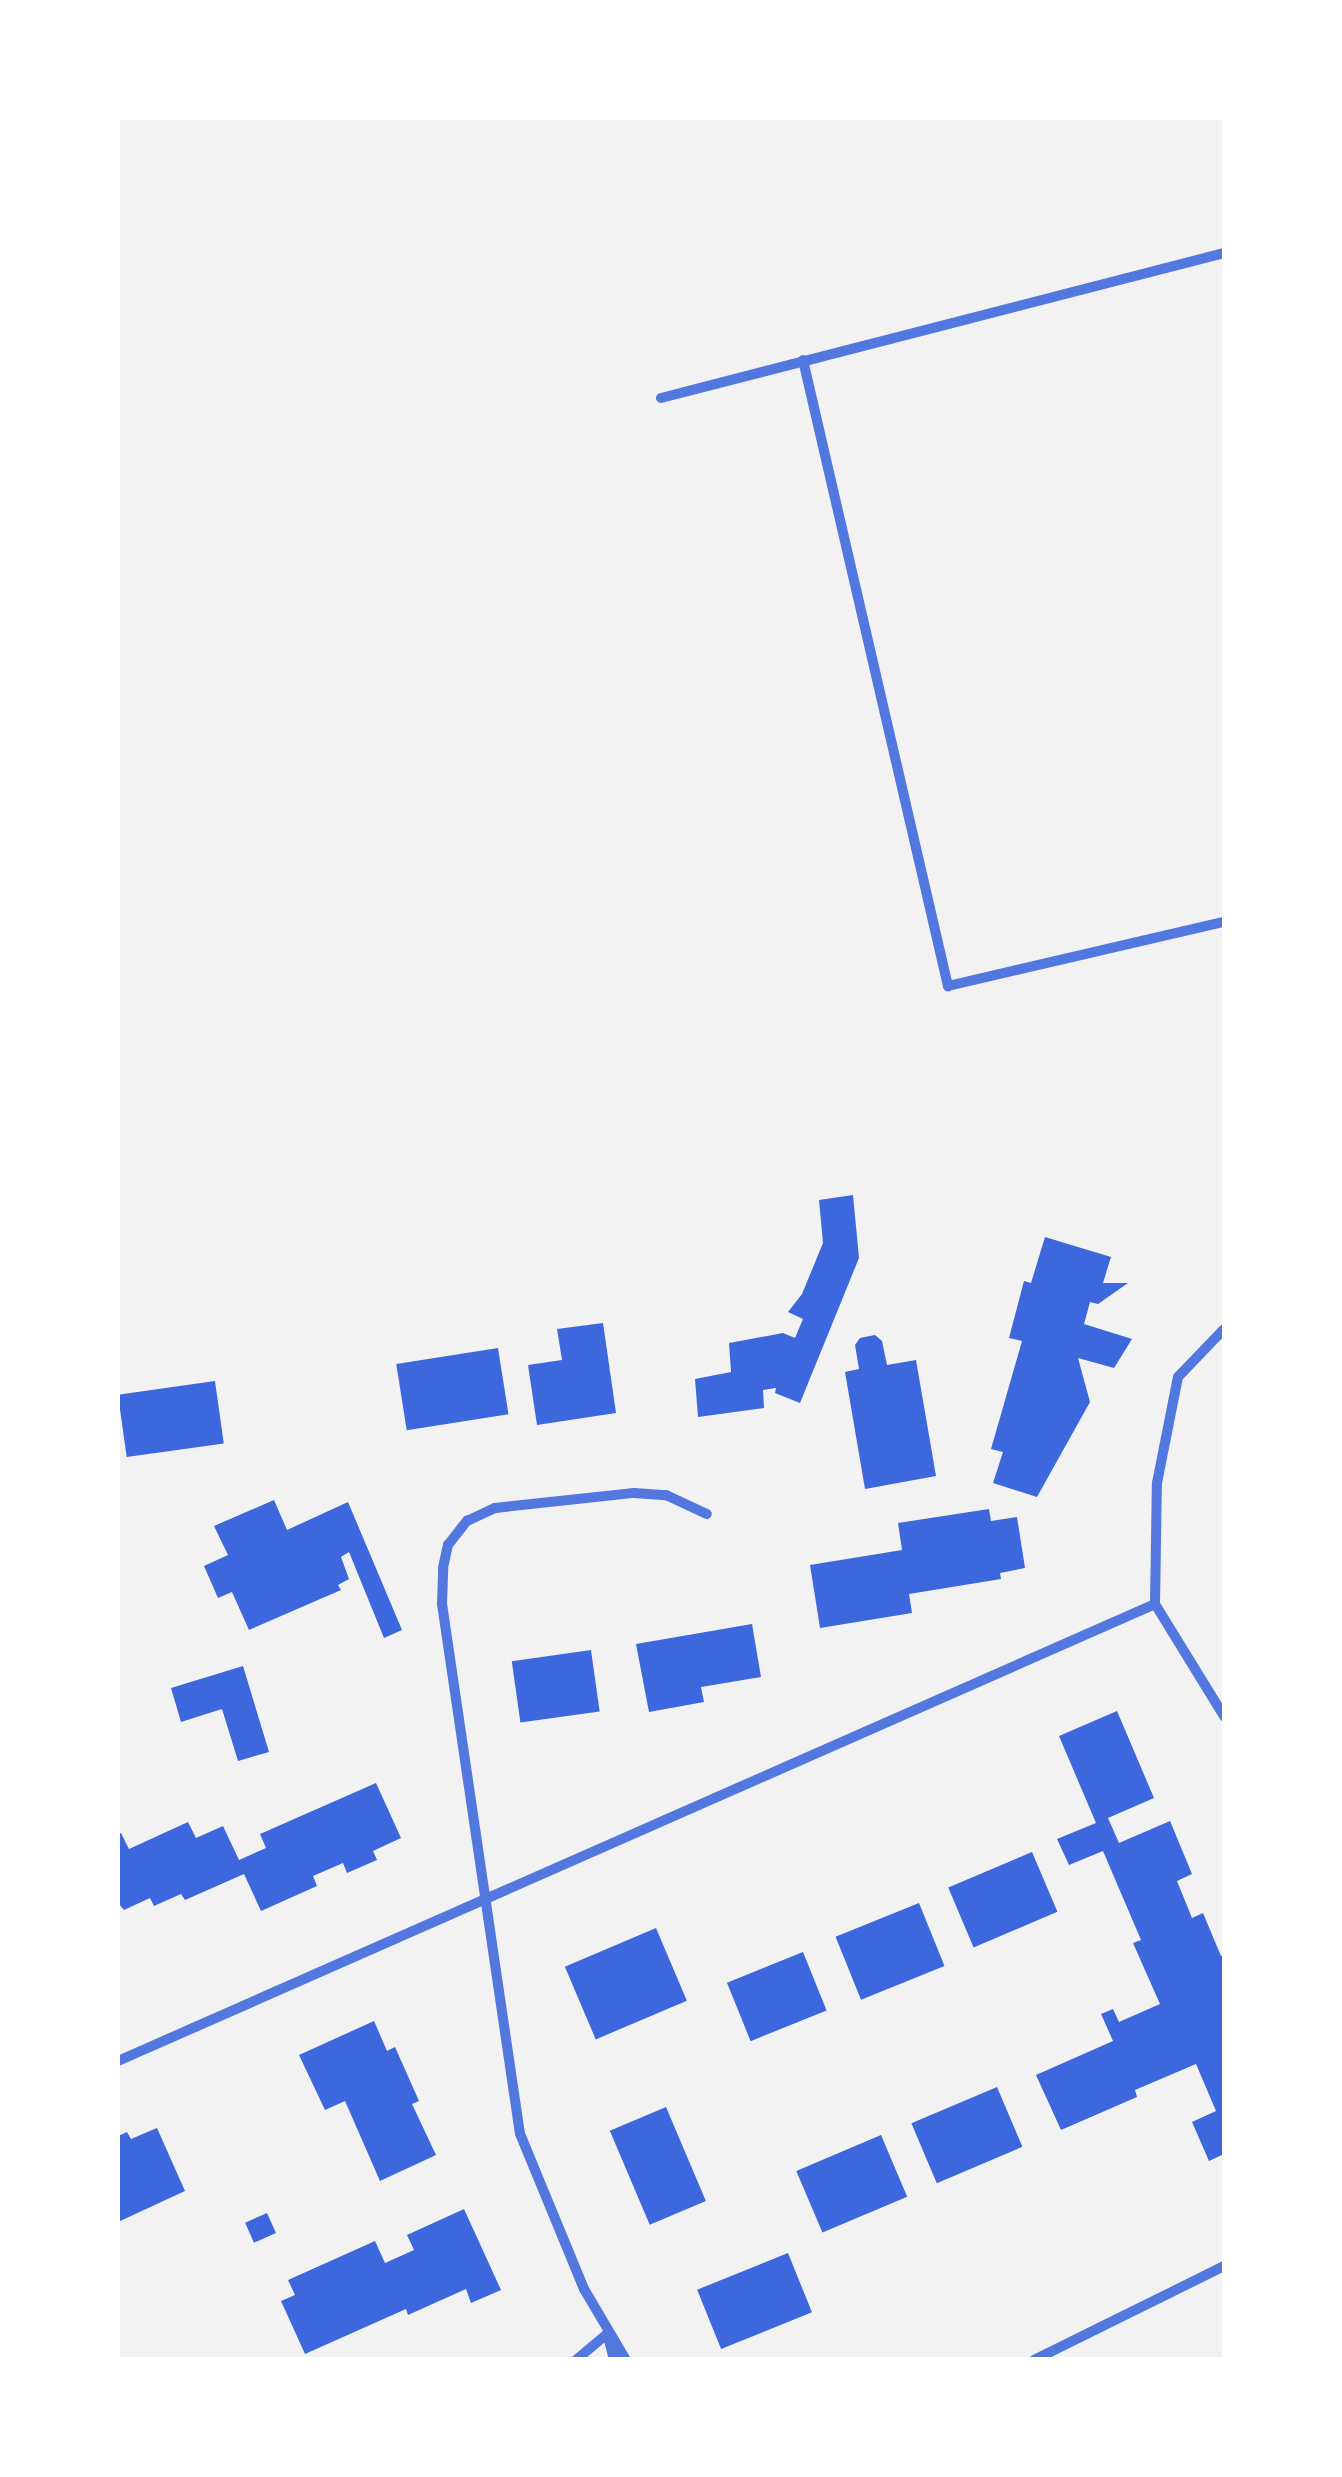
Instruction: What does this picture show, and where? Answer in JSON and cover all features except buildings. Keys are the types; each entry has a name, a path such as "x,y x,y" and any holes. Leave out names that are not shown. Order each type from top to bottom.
{"street":[{"path":"661,398 1224,253"},
{"path":"803,360 948,986 1224,922"},
{"path":"1224,1329 1178,1377 1157,1483 1155,1604 1224,1716"},
{"path":"614,2360 607,2334 520,2134 442,1604 448,1545 467,1521 495,1508 634,1494 666,1496 707,1514"},
{"path":"118,2060 1155,1604"},
{"path":"1035,2359 1224,2266"},
{"path":"576,2360 607,2334"},
{"path":"607,2334 626,2360"}]}
